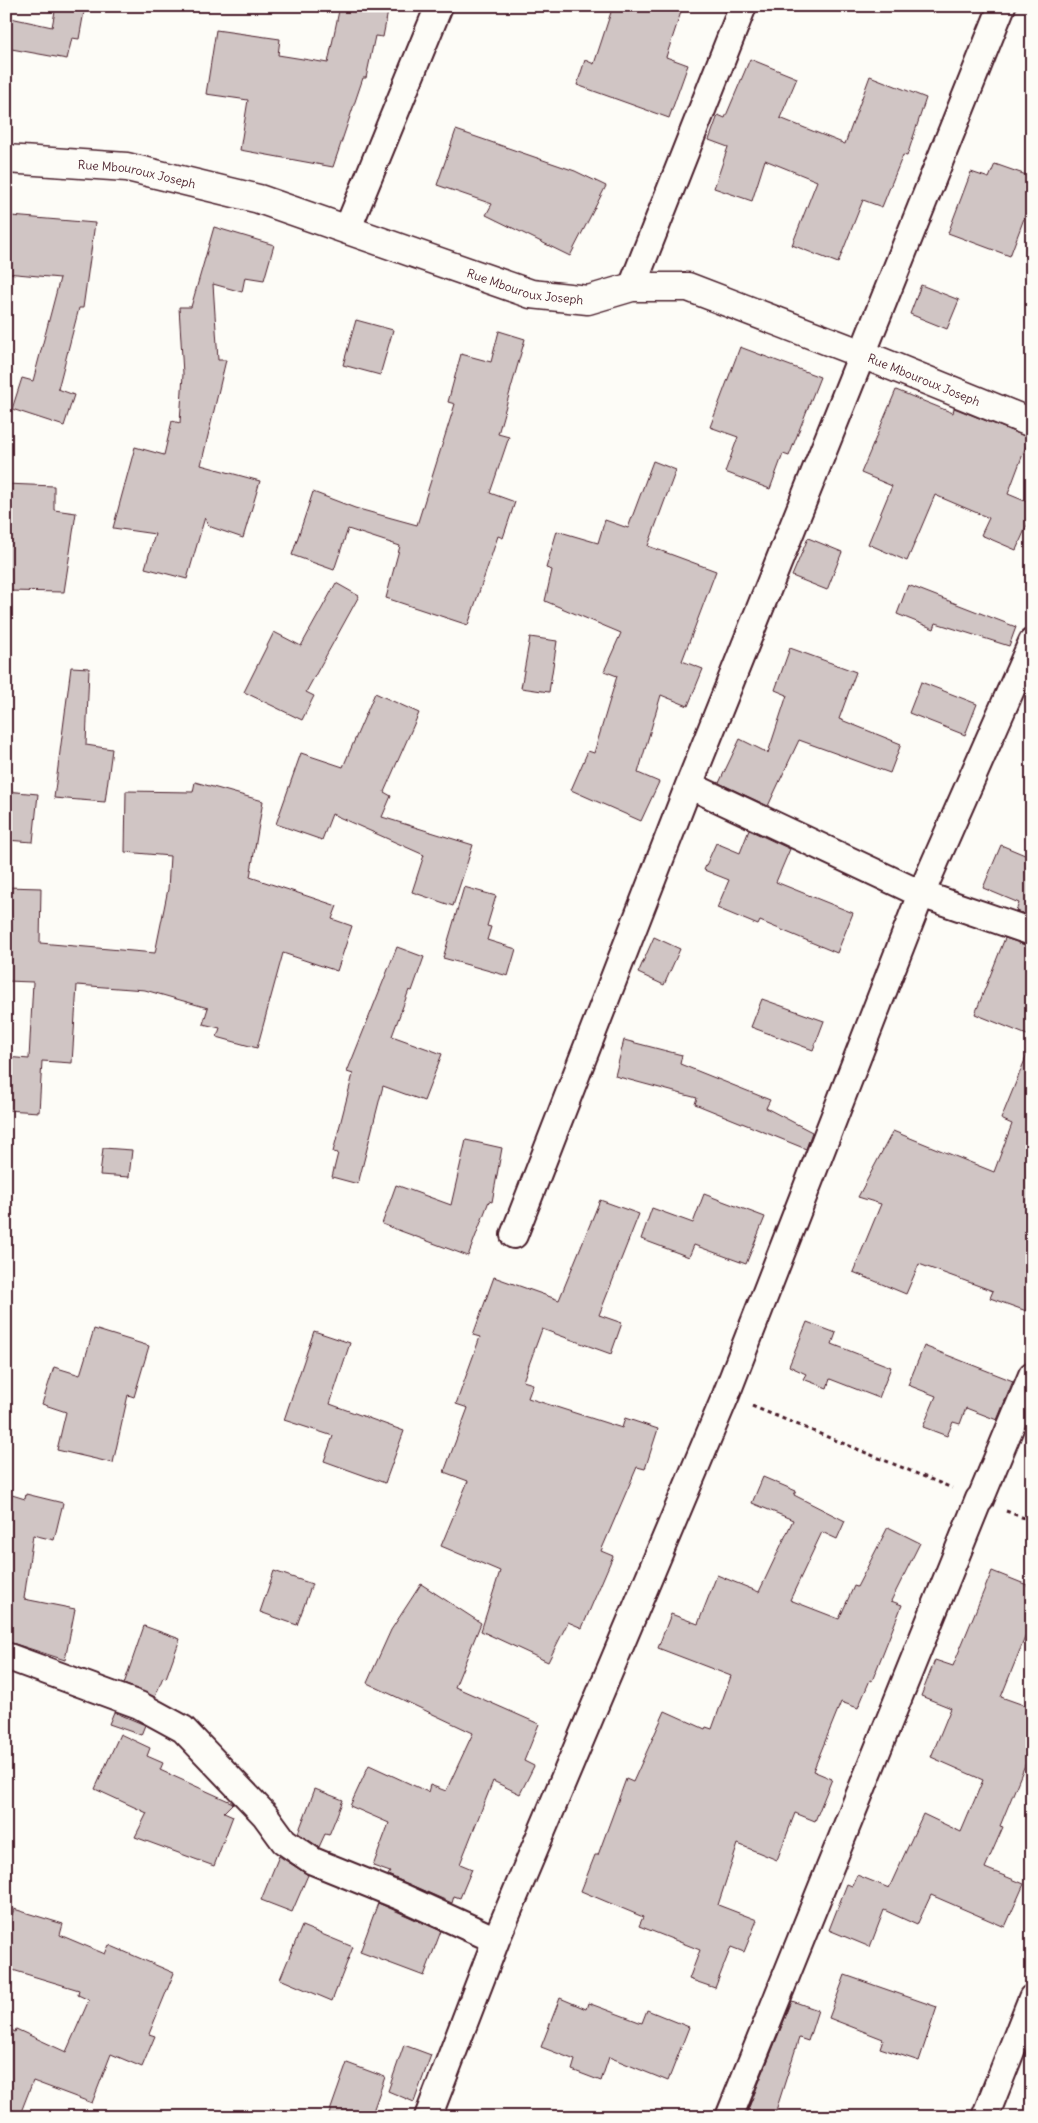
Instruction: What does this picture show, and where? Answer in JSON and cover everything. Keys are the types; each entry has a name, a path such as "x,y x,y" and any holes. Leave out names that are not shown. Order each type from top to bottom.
{"street":[{"path":"347,230 439,6"},
{"path":"632,288 744,6"},
{"path":"514,1235 689,785 1002,6"},
{"name":"Rue Mbouroux Joseph","path":"6,159 127,168 258,199 531,294 588,300 632,288 688,287 862,354 1032,423"},
{"path":"428,2117 496,1940 726,1395 921,894 1032,642"},
{"path":"689,785 921,894 1032,932"},
{"path":"729,2117 979,1500 1032,1375"},
{"path":"6,1656 139,1705 183,1729 265,1815 284,1841 313,1861 496,1940"},
{"path":"985,2117 1032,1998"}],"path":[{"path":"726,1395 1032,1521"}],"building":[{"path":"56,6 85,6 79,39 72,38 67,59 6,48 6,17 52,27"},
{"path":"340,6 389,6 383,37 375,36 366,78 363,78 333,167 240,150 248,100 206,94 216,30 280,39 278,55 328,63"},
{"path":"613,6 683,6 666,57 688,65 669,118 577,85 585,60 594,64"},
{"path":"750,59 797,78 780,118 845,144 870,76 926,98 907,156 903,155 882,207 863,200 838,263 792,245 817,181 765,160 752,201 714,188 728,147 709,140 718,115 725,118"},
{"path":"456,130 575,171 606,186 570,256 486,215 492,204 437,185"},
{"path":"995,164 1032,177 1032,197 1010,256 948,233 971,172 989,178"},
{"path":"11,216 95,223 83,308 79,308 58,389 74,395 64,426 12,409 22,378 33,381 60,278 6,273"},
{"path":"214,227 274,245 264,280 245,277 242,292 213,284 218,360 226,360 201,465 260,481 243,538 208,526 205,517 187,579 145,568 155,534 113,528 135,447 164,455 172,421 180,423 183,374 179,307 191,307"},
{"path":"921,285 959,300 947,329 910,314"},
{"path":"356,320 393,330 380,375 343,365"},
{"path":"499,331 525,339 498,434 509,437 490,493 515,502 503,538 498,536 468,625 386,598 400,546 348,529 334,570 292,555 313,492 355,508 417,525 455,404 448,402 461,354 491,362"},
{"path":"740,347 820,377 789,456 783,454 770,489 725,472 738,437 710,427"},
{"path":"896,390 953,413 954,408 1029,438 1008,494 1032,504 1032,514 1016,550 981,535 989,518 935,495 907,561 868,544 892,486 861,473"},
{"path":"653,461 676,470 648,546 716,571 682,661 703,669 688,706 661,695 638,773 659,782 641,821 571,790 588,751 594,753 617,676 604,671 621,633 545,601 552,570 546,568 557,531 598,543 605,520 628,528"},
{"path":"6,484 54,486 54,510 76,513 64,592 6,591"},
{"path":"808,538 842,552 827,590 792,576"},
{"path":"336,583 359,596 306,692 314,696 302,720 244,692 274,632 301,646"},
{"path":"908,585 1016,627 1009,646 936,623 934,629 897,614"},
{"path":"530,637 557,641 549,692 521,688"},
{"path":"790,648 856,672 839,719 901,744 890,773 799,740 768,806 719,783 740,739 768,753 787,695 775,690"},
{"path":"71,667 89,668 86,745 112,749 105,802 54,798"},
{"path":"921,682 977,704 965,735 909,713"},
{"path":"375,693 419,713 384,792 391,796 382,817 473,845 453,906 412,892 424,855 332,814 322,840 276,824 301,753 343,767"},
{"path":"195,782 263,801 250,877 337,906 332,919 352,926 337,971 283,953 257,1048 217,1037 220,1028 203,1024 208,1008 145,990 77,985 72,1063 42,1061 39,1112 6,1110 6,1057 29,1059 33,982 6,981 6,887 41,888 40,943 155,953 168,889 170,856 125,852 126,791 193,792"},
{"path":"6,791 38,794 33,842 6,840"},
{"path":"749,830 790,849 776,882 853,913 837,953 760,921 758,925 717,908 729,880 704,870 716,843 740,853"},
{"path":"1001,845 1032,858 1032,916 1016,911 1019,903 983,888"},
{"path":"464,887 496,896 487,926 491,927 487,940 516,949 508,976 443,958"},
{"path":"654,937 680,949 664,985 638,973"},
{"path":"1005,938 1032,947 1032,1037 975,1014"},
{"path":"397,947 424,957 412,991 409,990 392,1036 442,1054 424,1101 383,1086 358,1184 332,1177 338,1153 333,1152 353,1074 347,1072"},
{"path":"762,999 824,1021 813,1050 751,1027"},
{"path":"624,1040 682,1055 680,1064 770,1100 766,1108 812,1132 806,1149 695,1104 697,1098 615,1076"},
{"path":"1031,1045 1032,1313 990,1298 993,1291 919,1264 906,1294 853,1272 881,1204 858,1197 893,1131 994,1172 1012,1124 1001,1119"},
{"path":"466,1140 502,1148 492,1202 489,1201 468,1256 382,1224 396,1185 451,1205"},
{"path":"103,1148 132,1150 129,1177 100,1175"},
{"path":"704,1194 765,1217 746,1264 694,1245 689,1257 641,1239 652,1208 693,1223"},
{"path":"600,1200 639,1214 599,1315 622,1323 611,1354 542,1329 523,1381 533,1384 528,1398 622,1428 625,1418 658,1429 645,1469 637,1467 601,1551 613,1556 582,1628 568,1622 548,1662 481,1631 500,1571 441,1546 468,1481 444,1472 468,1408 456,1404 480,1337 473,1335 494,1277 559,1300"},
{"path":"807,1322 836,1333 832,1344 891,1367 879,1398 830,1379 827,1388 803,1379 806,1374 789,1366"},
{"path":"94,1329 149,1346 134,1397 128,1395 113,1463 57,1450 66,1412 42,1404 54,1367 80,1375"},
{"path":"314,1331 350,1343 330,1404 404,1431 385,1483 324,1461 333,1436 284,1420"},
{"path":"924,1346 1013,1381 997,1420 966,1408 960,1424 953,1422 947,1436 923,1427 936,1396 908,1385"},
{"path":"763,1477 796,1491 794,1495 845,1521 837,1539 822,1532 790,1600 839,1619 854,1586 857,1587 888,1527 920,1543 891,1601 902,1605 872,1681 870,1680 858,1708 841,1702 813,1771 832,1779 815,1821 795,1813 777,1860 738,1844 718,1905 757,1920 744,1952 731,1947 715,1988 689,1979 700,1950 639,1926 643,1917 581,1891 595,1855 598,1855 626,1779 633,1782 665,1711 705,1729 706,1727 712,1729 731,1676 658,1648 671,1614 698,1624 717,1575 759,1592 793,1520 752,1503"},
{"path":"26,1494 63,1503 54,1540 33,1535 24,1599 75,1609 65,1660 6,1641 6,1517 12,1495 25,1499"},
{"path":"274,1571 312,1584 297,1625 260,1612"},
{"path":"992,1571 1032,1587 1032,1620 1001,1697 1032,1708 1032,1748 1000,1826 1003,1827 985,1868 1024,1884 1005,1927 931,1895 917,1925 884,1910 870,1947 829,1930 847,1884 852,1886 857,1875 889,1888 923,1814 961,1832 983,1780 931,1757 951,1708 921,1696 935,1660 953,1666"},
{"path":"421,1584 481,1623 455,1687 539,1724 524,1761 534,1766 520,1794 493,1781 460,1864 472,1869 460,1898 454,1896 452,1903 388,1875 390,1872 373,1866 389,1823 350,1806 369,1765 428,1792 430,1785 446,1791 473,1733 367,1683 391,1630"},
{"path":"144,1626 180,1639 166,1678 163,1677 155,1697 124,1684"},
{"path":"114,1712 145,1725 141,1735 109,1724"},
{"path":"120,1734 150,1748 147,1756 163,1763 160,1770 233,1803 224,1812 233,1816 214,1866 135,1837 147,1813 95,1789"},
{"path":"315,1789 343,1800 329,1835 325,1834 319,1847 298,1833"},
{"path":"279,1856 308,1875 292,1912 261,1900"},
{"path":"378,1903 441,1931 424,1976 360,1952"},
{"path":"14,1909 63,1924 60,1935 105,1954 109,1945 174,1973 149,2034 155,2036 142,2067 111,2054 92,2103 33,2081 19,2117 6,2117 6,2027 15,2032 16,2029 66,2052 89,2000 78,1995 79,1990 6,1968 6,1934"},
{"path":"302,1926 353,1947 332,2001 280,1979"},
{"path":"845,1975 937,2007 919,2061 880,2048 883,2039 829,2018"},
{"path":"560,1998 586,2009 588,2003 642,2023 647,2010 689,2027 668,2081 609,2057 601,2081 572,2070 575,2060 541,2047"},
{"path":"792,2001 818,2010 808,2041 799,2038 774,2117 745,2117"},
{"path":"404,2045 431,2055 414,2102 388,2091"},
{"path":"347,2063 385,2077 371,2117 328,2117"}]}
